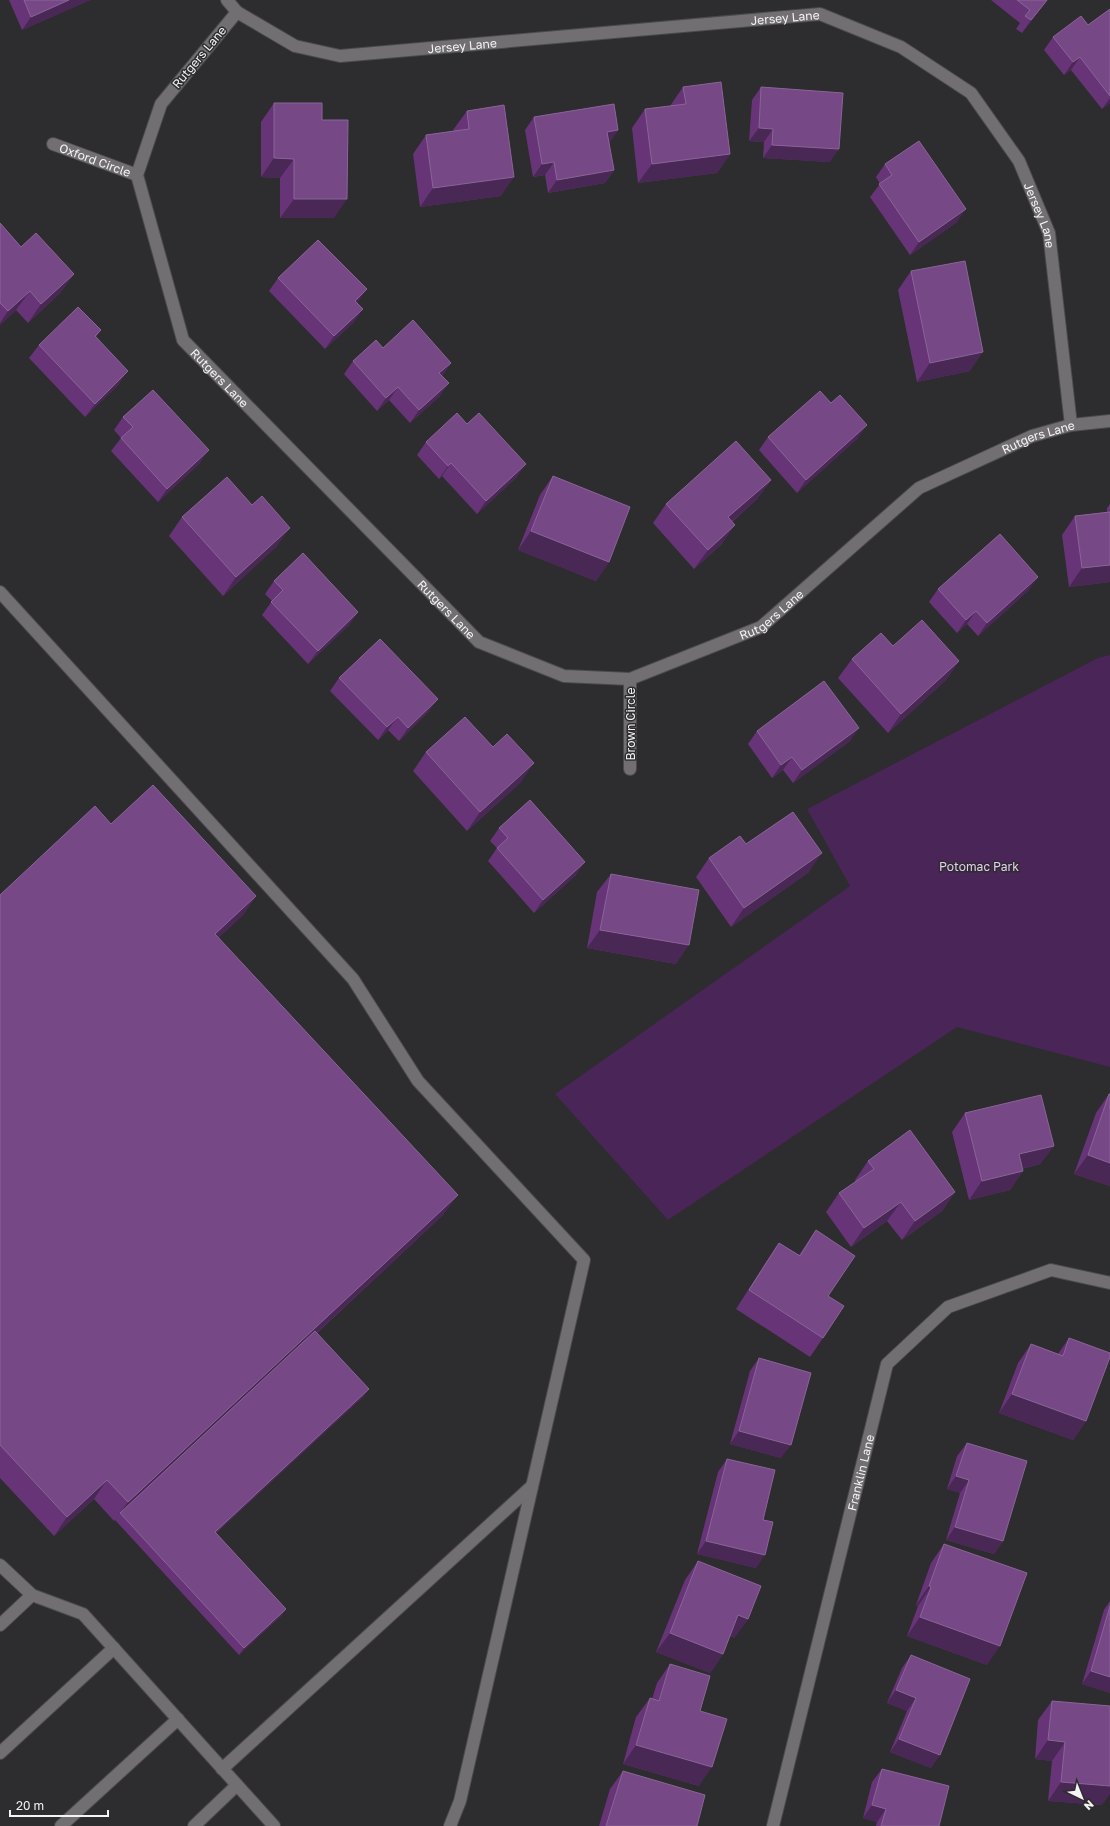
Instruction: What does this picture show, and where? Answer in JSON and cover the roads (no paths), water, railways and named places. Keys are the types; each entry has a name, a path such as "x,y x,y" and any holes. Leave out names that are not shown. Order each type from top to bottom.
{"street":[{"path":"227,0 237,12"},
{"name":"Rutgers Lane","path":"237,12 161,104 137,175 183,340 479,642 564,676 630,679 761,627 919,488 1032,436 1071,425 1110,421"},
{"name":"Jersey Lane","path":"237,12 295,46 340,56 820,14 901,47 971,93 1019,161 1049,233 1071,425"},
{"name":"Oxford Circle","path":"53,144 137,175"},
{"path":"0,592 353,979 418,1081 584,1260 460,1801 450,1826"},
{"name":"Brown Circle","path":"630,679 630,769"},
{"name":"Franklin Lane","path":"773,1826 887,1364 948,1307 1051,1270 1110,1283"},
{"path":"222,1768 532,1486"},
{"path":"0,1565 32,1595 83,1614 274,1826"},
{"path":"0,1624 32,1595"},
{"path":"0,1754 114,1648"},
{"path":"61,1826 178,1720"},
{"path":"194,1826 237,1785"}],"park label":[{"name":"Potomac Park","path":"979,866"}]}
